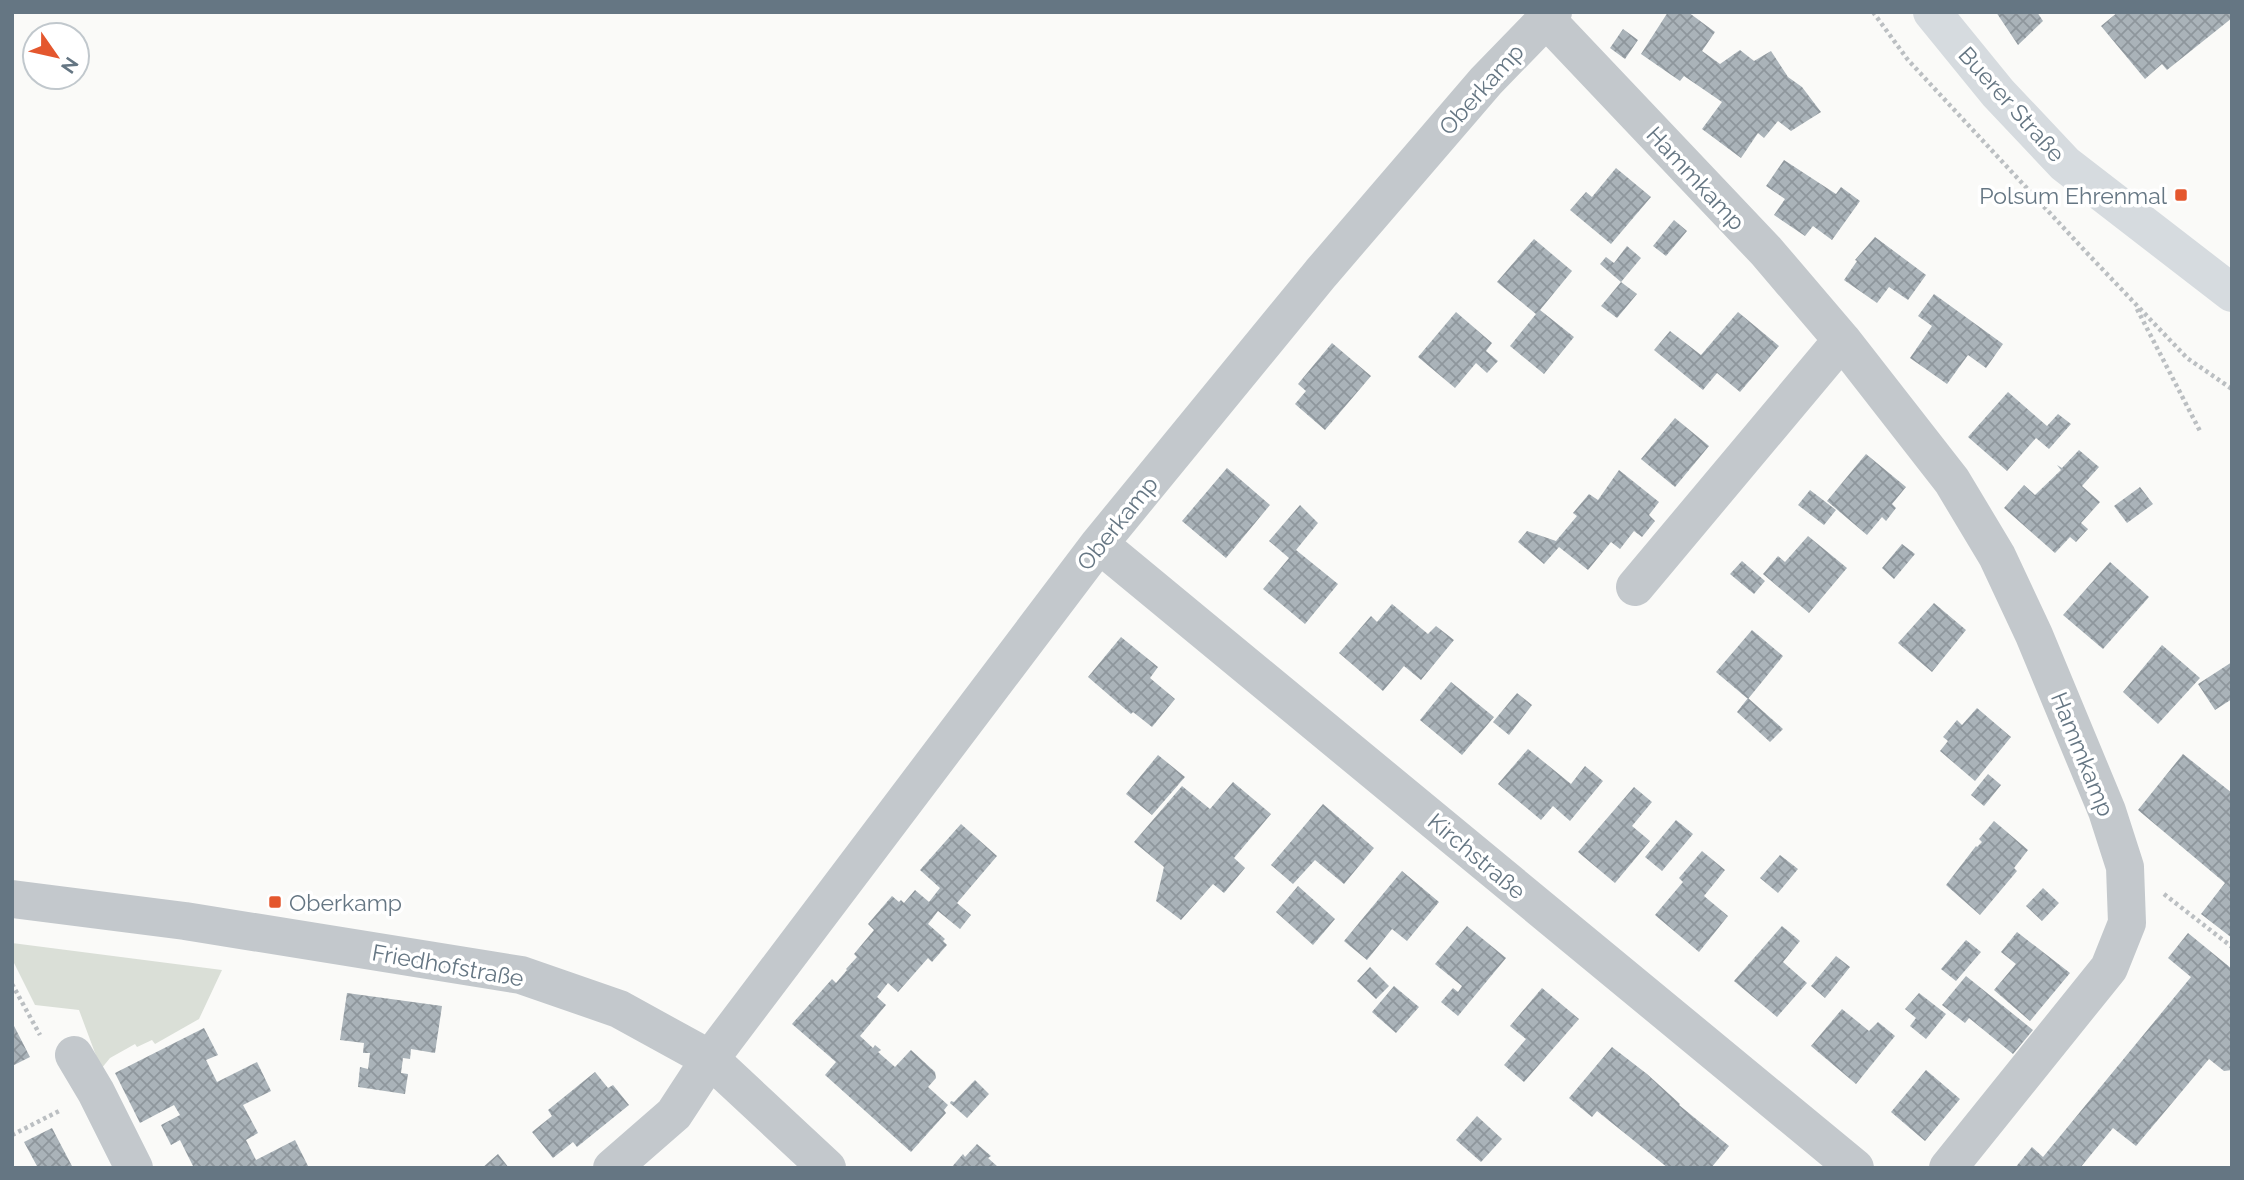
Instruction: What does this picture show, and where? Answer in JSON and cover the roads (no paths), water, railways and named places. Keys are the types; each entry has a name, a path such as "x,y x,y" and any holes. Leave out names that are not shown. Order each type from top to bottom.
{"main road":[{"name":"Buerer Straße","path":"1932,12 1998,93 2065,164 2232,293"}],"street":[{"name":"Hammkamp","path":"1550,16 1766,251 1842,340 1952,481 1997,556 2034,635 2107,811 2124,867 2127,923 2109,968 1948,1168"},
{"name":"Oberkamp","path":"612,1168 674,1114 710,1059 1099,544 1321,273 1486,81 1550,16"},
{"path":"1635,587 1842,340"},
{"name":"Kirchstraße","path":"1099,544 1854,1168"},
{"name":"Friedhofstraße","path":"12,899 185,921 521,975 619,1009 710,1059 827,1168"},
{"path":"74,1055 96,1091 134,1168"}],"place":[{"name":"Polsum Ehrenmal","path":"2181,195"},
{"name":"Oberkamp","path":"275,902"}]}
